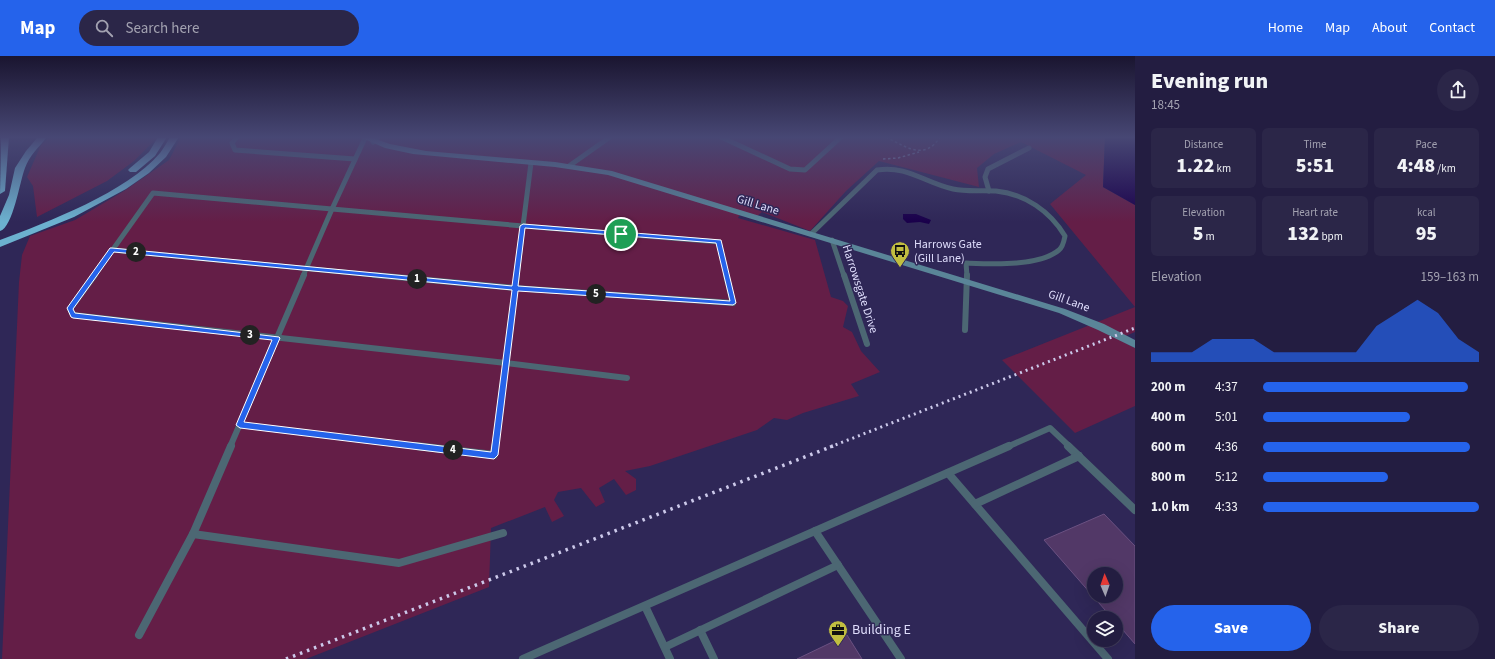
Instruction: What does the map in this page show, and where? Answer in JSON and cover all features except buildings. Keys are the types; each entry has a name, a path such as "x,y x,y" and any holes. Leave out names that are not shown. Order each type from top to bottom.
{"highway":[{"path":"0,191 2,165"},
{"path":"0,228 14,195 22,165"},
{"path":"0,238 83,205 139,165"},
{"path":"0,244 118,189 151,165"}],"street":[{"name":"Gill Lane","path":"558,165 615,175 1062,311 1101,327 1135,344"}],"lane":[{"path":"139,634 193,534 306,268 352,165"},
{"path":"240,425 494,455 531,165"},
{"path":"784,165 790,168 805,170 810,165"},
{"path":"989,191 985,174 988,170 997,165"},
{"path":"811,234 877,170 884,168 897,168 952,188 1012,194 1035,204 1054,219 1061,227 1064,236 1063,244 1060,250 1049,256 1010,263 966,263 968,282 965,330"},
{"path":"112,250 515,288 733,303 719,242 153,193 70,308 73,315 506,363 626,378"},
{"name":"Harrowsgate Drive","path":"832,240 867,344"},
{"path":"524,659 1050,428 1135,510"},
{"path":"975,504 1079,456"},
{"path":"948,473 1108,659"},
{"path":"815,531 901,659"},
{"path":"193,534 399,563 503,533"},
{"path":"664,647 838,565"},
{"path":"645,606 670,659"},
{"path":"700,630 714,659"}],"shaded area":[{"path":"32,165 128,165 107,181 37,217 33,186 27,177"},
{"path":"162,165 874,165 846,191 810,231 762,212 755,218 740,214 738,218 815,240 831,297 843,301 848,306 843,327 852,332 861,351 880,372 851,384 859,396 803,413 787,420 774,418 757,430 650,466 625,471 636,479 636,490 626,495 614,479 599,488 605,502 596,507 581,488 558,492 554,500 564,516 552,522 545,507 491,528 489,587 306,659 2,659 19,282 22,255 30,236 75,220 124,191"},
{"path":"895,165 980,165 977,168 979,187"},
{"path":"1067,165 1104,165 1103,187 1135,205 1135,307 1050,204 1086,175"},
{"path":"1104,165 1135,165 1135,205 1103,187"},
{"path":"903,214 916,214 931,220 929,224 920,222 907,223 903,219"},
{"path":"1135,307 1135,332 1118,339 1135,348 1135,406 1075,433 1002,360"}],"railway":[{"path":"830,447 1135,328"},
{"path":"286,659 833,446"}],"place":[{"name":"Harrows Gate (Gill Lane)","path":"900,268"},
{"name":"Building E","path":"838,647"}],"route":[{"path":"621,234 523,226 515,288 112,250 70,308 73,315 276,338 240,425 494,455 515,288 733,303 719,242 621,234"}]}
